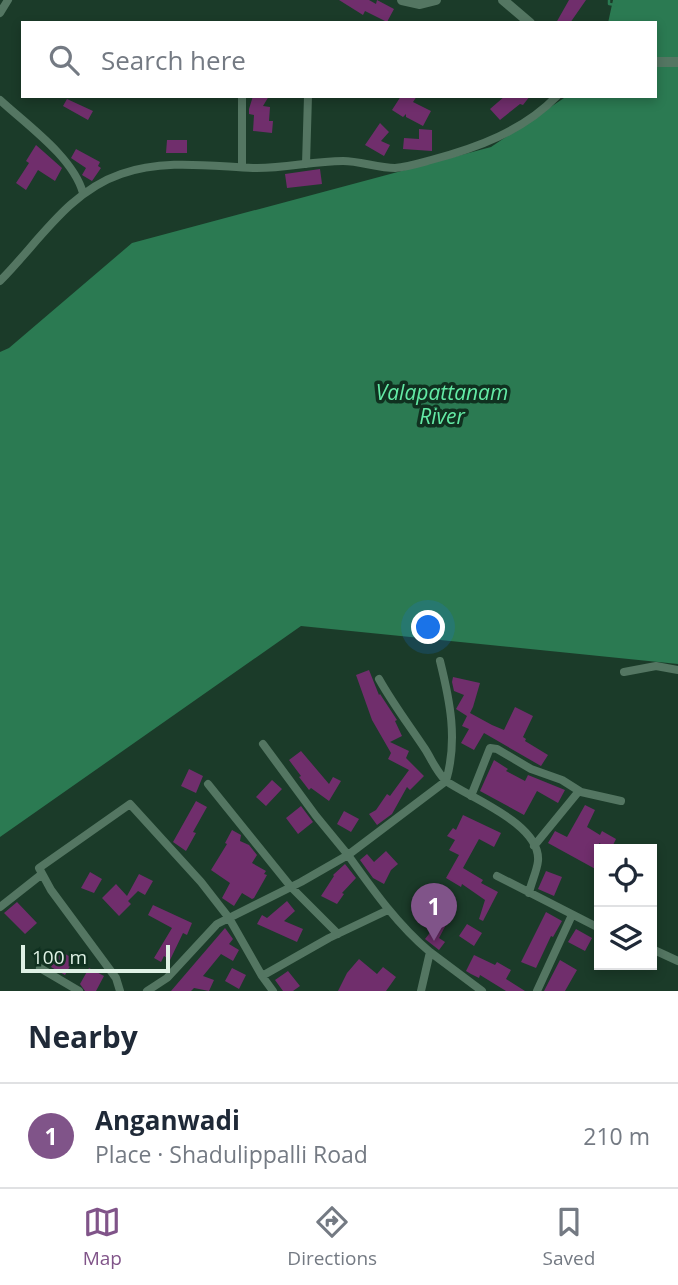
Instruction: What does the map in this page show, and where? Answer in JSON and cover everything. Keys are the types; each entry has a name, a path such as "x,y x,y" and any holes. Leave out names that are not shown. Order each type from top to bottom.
{"main road":[{"path":"402,0 420,4 436,0"},
{"path":"503,0 528,21"},
{"path":"657,62 678,62"}],"street":[{"path":"0,13 8,0"},
{"path":"242,98 242,167"},
{"path":"306,164 308,98"},
{"path":"0,281 25,257 56,217 83,193 121,174 157,166 193,164 272,169 344,161 395,168 461,152 493,141 546,108 555,98"},
{"path":"0,100 64,159 80,182 83,193"},
{"path":"147,991 167,978 217,924 348,855 446,781 451,764 454,733 440,660"},
{"path":"624,672 656,666 678,670"},
{"path":"379,679 437,772 446,781 513,820 529,837 538,859 529,893"},
{"path":"262,744 388,910 430,952 482,991"},
{"path":"471,796 490,748 497,749 531,769 562,780 579,791 621,801"},
{"path":"208,784 290,887 338,934"},
{"path":"534,846 579,791"},
{"path":"120,991 116,978 51,890 38,868 130,804 201,882 229,918 273,991"},
{"path":"0,907 42,874"},
{"path":"498,876 594,926"},
{"path":"262,976 388,910"},
{"path":"537,991 572,915"},
{"path":"657,951 678,961"},
{"path":"421,991 430,952"},
{"path":"40,968 79,991"}],"water":[{"name":"Valapattanam River","path":"613,0 678,0 678,664 301,626 0,837 0,352 9,348 132,243 491,147 564,98 657,98 657,21 608,21"}],"building":[{"path":"339,0 369,0 376,4 377,0 394,9 388,21 365,11 363,15"},
{"path":"569,0 586,0 571,21 557,21"},
{"path":"252,98 268,98 263,106 270,107 272,133 253,131 254,115 249,114"},
{"path":"400,98 416,98 413,102 431,111 423,126 406,117 406,114 403,117 392,110"},
{"path":"503,98 528,98 523,105 520,104 500,120 490,109"},
{"path":"67,99 93,111 88,120 63,106"},
{"path":"380,123 389,132 381,141 390,145 384,156 365,145"},
{"path":"419,129 432,130 432,151 403,149 404,138 419,139"},
{"path":"167,140 187,140 187,153 166,153"},
{"path":"36,145 62,168 55,181 38,170 26,190 16,183 29,163 26,161"},
{"path":"76,149 100,162 98,166 101,168 92,181 82,175 86,168 71,158"},
{"path":"320,169 322,184 287,188 285,174"},
{"path":"369,670 379,695 397,720 395,721 402,736 390,742 409,751 406,758 424,776 410,790 407,787 392,814 377,825 369,814 376,810 387,794 390,796 409,770 388,759 391,753 372,720 356,675"},
{"path":"453,677 480,683 470,713 492,725 504,730 515,707 533,716 523,737 548,755 541,766 484,733 474,750 461,743 469,729 462,726 467,716 456,709 464,695 454,691"},
{"path":"301,751 329,784 333,777 341,781 329,801 311,788 309,790 289,760"},
{"path":"494,760 508,769 506,771 525,781 528,775 565,790 558,803 537,791 524,815 480,791"},
{"path":"189,769 203,776 196,793 181,786"},
{"path":"272,780 282,789 266,806 256,797"},
{"path":"196,801 207,807 186,851 173,842"},
{"path":"585,805 595,810 587,827 600,835 602,831 616,839 614,844 594,844 594,868 548,843 555,831 567,837"},
{"path":"301,806 313,822 298,834 286,818"},
{"path":"344,811 359,819 351,832 337,824"},
{"path":"463,815 501,833 494,847 479,839 463,868 483,880 481,883 498,892 483,921 479,919 485,900 462,884 461,887 446,878 459,855 449,850 455,840 447,836 453,828 456,830"},
{"path":"232,830 241,835 240,841 249,845 257,855 252,863 266,871 264,874 267,875 254,898 242,893 234,906 222,898 230,883 211,870"},
{"path":"386,851 398,864 391,870 384,884 373,878 360,860 367,854 374,862"},
{"path":"345,864 356,878 342,893 344,894 337,904 321,896 333,875"},
{"path":"546,871 562,877 554,896 538,889"},
{"path":"90,872 102,879 94,893 81,888"},
{"path":"139,874 153,881 145,895 138,891 128,901 131,904 119,916 102,898 116,884 127,896"},
{"path":"287,901 295,911 284,921 303,929 297,942 257,924 262,915 267,918"},
{"path":"17,902 37,923 25,934 4,913"},
{"path":"153,905 192,923 187,935 183,933 170,960 164,956 161,962 154,958 172,928 148,915"},
{"path":"438,910 450,917 439,938 445,942 439,950 425,939 436,925 431,922"},
{"path":"546,912 562,921 553,937 551,936 536,968 521,962"},
{"path":"467,924 482,933 474,946 459,936"},
{"path":"225,928 233,939 229,944 239,950 233,961 221,954 203,976 214,980 209,991 194,988 191,991 171,991"},
{"path":"576,929 592,938 585,951 568,942"},
{"path":"60,951 74,959 65,975 51,967"},
{"path":"474,955 495,965 497,962 511,970 506,979 525,991 506,991 480,975 479,978 466,971"},
{"path":"359,959 377,974 383,967 396,977 386,991 338,991 347,973"},
{"path":"560,960 577,970 565,991 544,991"},
{"path":"89,968 104,976 96,991 85,991 80,984"},
{"path":"232,968 246,975 239,989 225,981"},
{"path":"288,971 300,986 293,991 283,991 275,980"}],"waterway":[{"path":"609,0 609,4 616,5"}],"place":[{"name":"Anganwadi","path":"434,941"}]}
